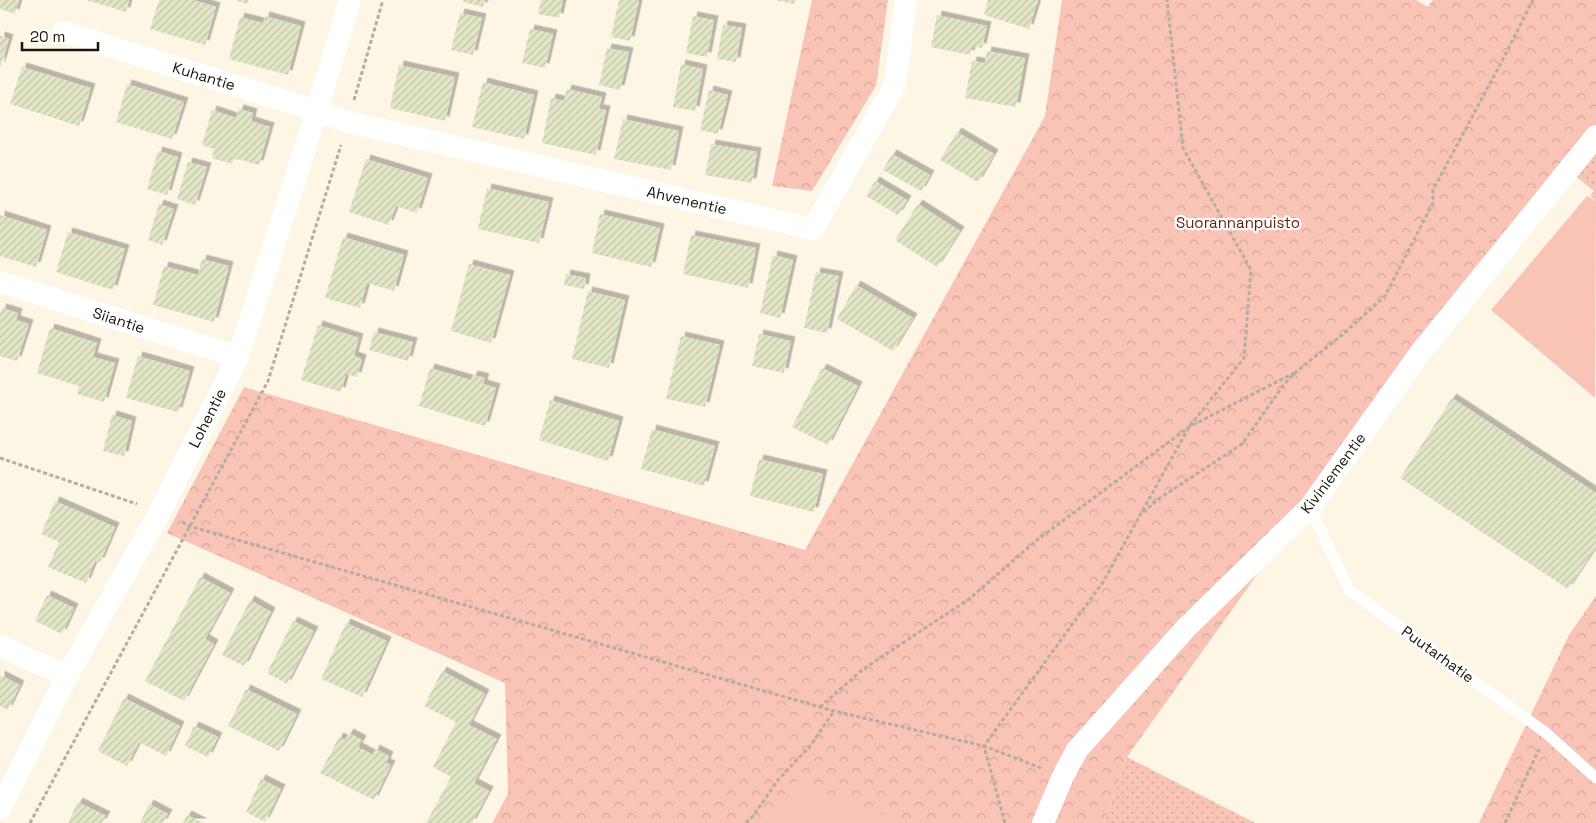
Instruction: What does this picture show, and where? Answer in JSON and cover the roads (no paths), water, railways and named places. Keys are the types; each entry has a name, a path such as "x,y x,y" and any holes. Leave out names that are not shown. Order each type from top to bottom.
{"street":[{"name":"Lohentie","path":"0,809 67,676 160,512 238,357 317,111 350,0"},
{"name":"Ahvenentie","path":"317,111 348,122 813,229 895,85 906,0"},
{"name":"Kuhantie","path":"63,32 317,111"},
{"name":"Kiviniementie","path":"1043,823 1063,776 1077,750 1186,628 1310,507 1421,352 1596,136"},
{"name":"Siiantie","path":"0,282 238,357"},
{"path":"0,646 67,676"}],"lane":[{"name":"Puutarhatie","path":"1310,507 1349,590 1546,733 1596,778"}],"park label":[{"name":"Suorannanpuisto","path":"1238,222"}]}
